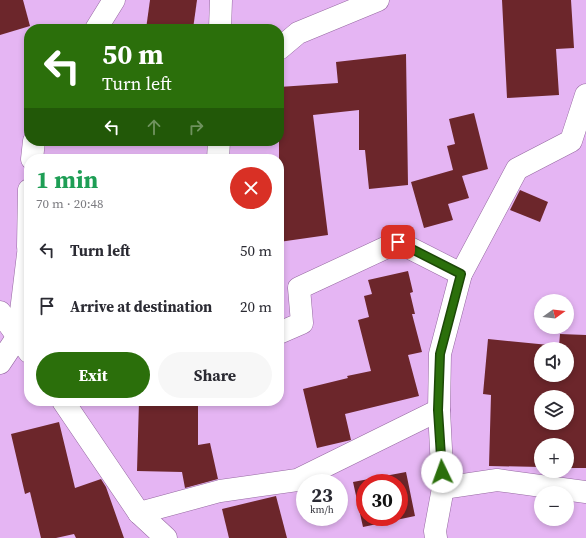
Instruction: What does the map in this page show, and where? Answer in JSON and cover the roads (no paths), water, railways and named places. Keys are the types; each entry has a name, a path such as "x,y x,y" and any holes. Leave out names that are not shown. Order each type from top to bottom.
{"street":[{"path":"99,24 114,0"},
{"path":"220,24 221,0"},
{"path":"284,45 298,33 378,0"},
{"path":"436,538 435,531 443,488 438,410 440,354 461,274 517,169 571,141 586,95"},
{"path":"284,331 302,323 299,288 398,242 461,274"},
{"path":"0,312 24,341"},
{"path":"0,363 24,343"},
{"path":"66,406 139,513 166,538"},
{"path":"139,513 220,491 296,480 438,410"},
{"path":"443,488 497,480 586,492"}]}
